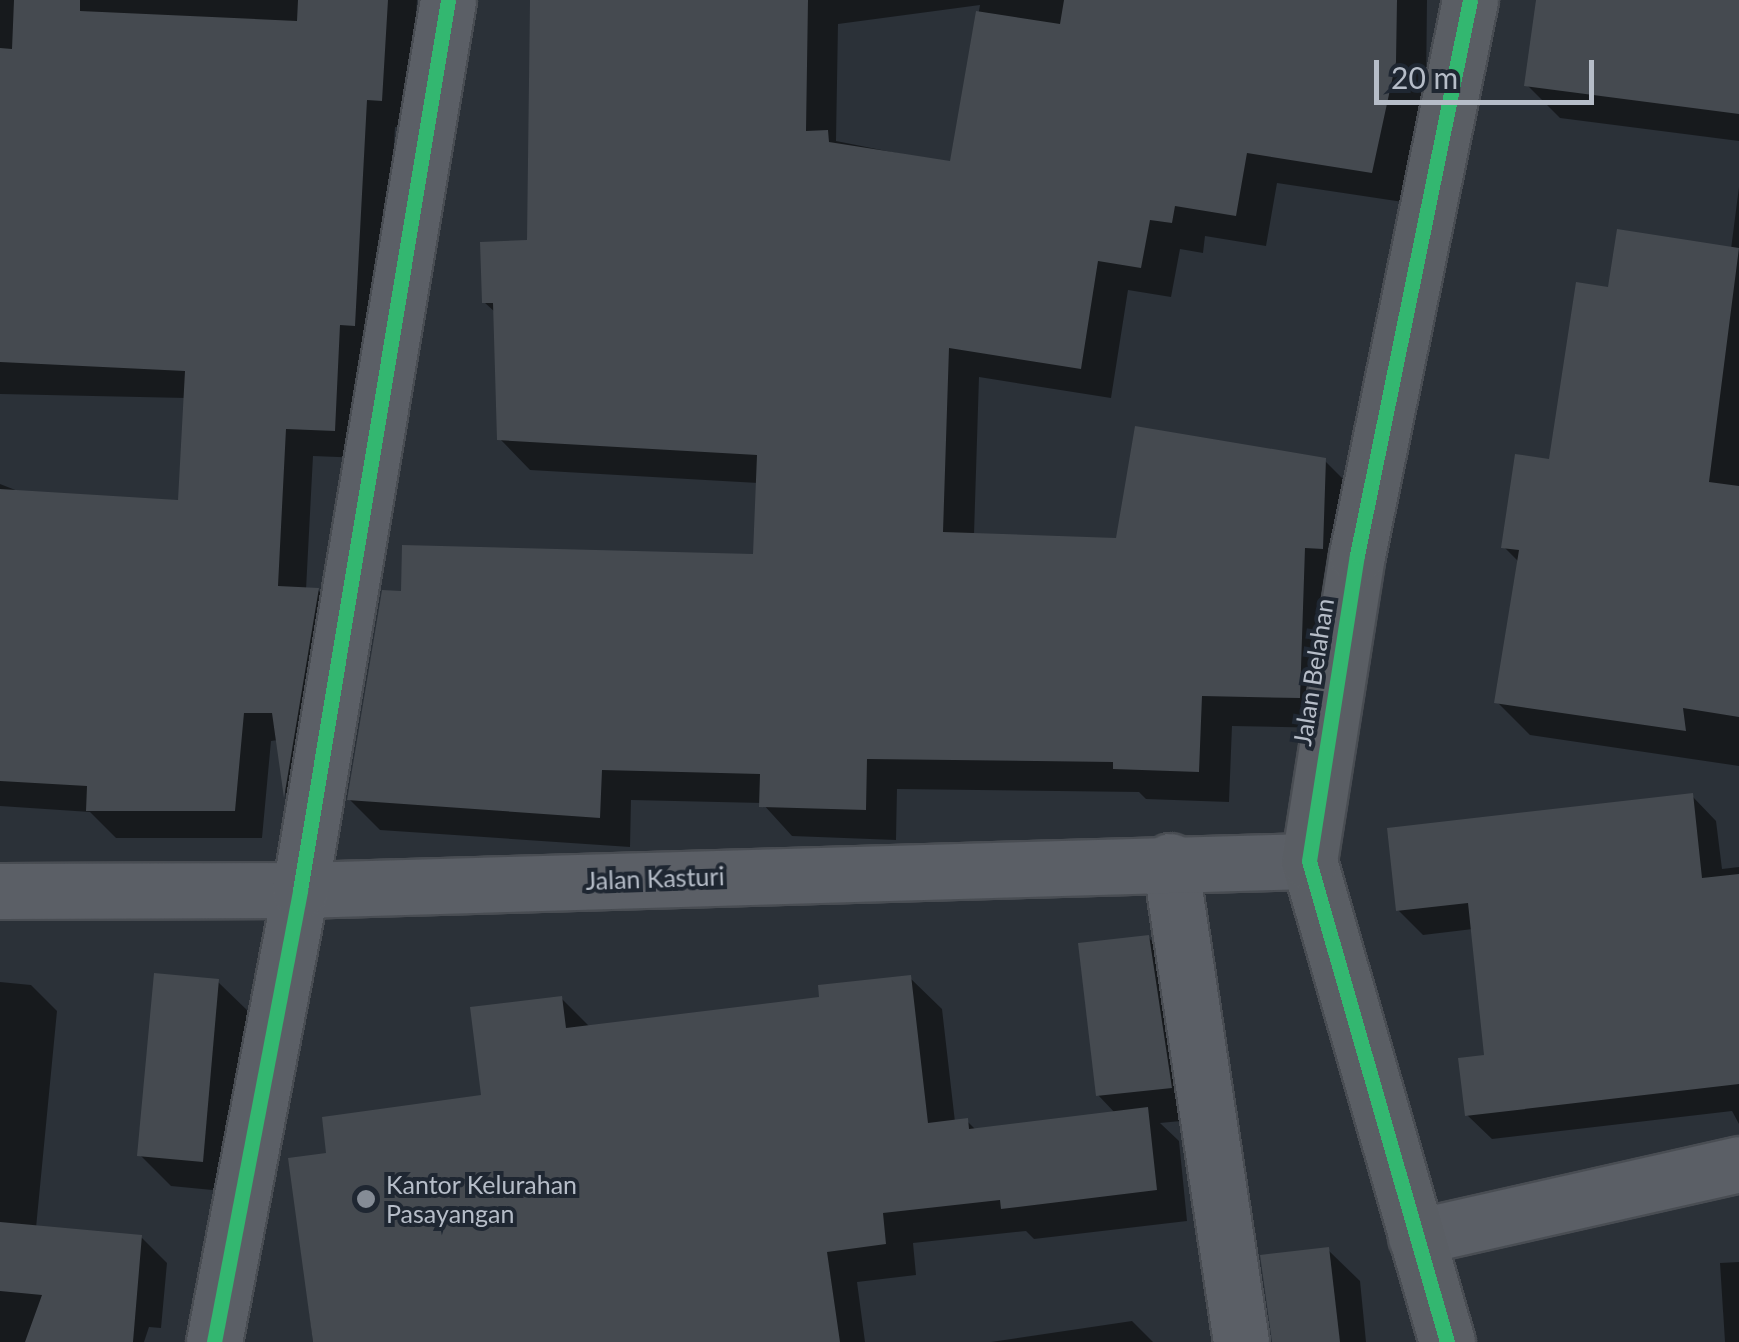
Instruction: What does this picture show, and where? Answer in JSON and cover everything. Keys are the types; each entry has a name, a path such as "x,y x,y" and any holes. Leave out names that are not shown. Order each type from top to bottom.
{"street":[{"path":"214,1342 300,890 448,0"},
{"name":"Jalan Belahan","path":"1447,1342 1309,861 1357,554 1470,0"},
{"path":"1170,861 1241,1342"},
{"name":"Jalan Kasturi","path":"0,891 300,890 1170,861 1309,861"},
{"path":"1416,1236 1739,1164"}],"building":[{"path":"14,0 80,0 80,11 297,21 298,0 388,0 382,101 367,100 355,326 340,325 335,431 286,429 278,586 319,588 284,798 272,713 244,713 235,811 86,811 87,786 0,781 0,489 178,500 185,371 0,362 0,48 12,49"},
{"path":"530,0 808,0 806,131 828,130 829,142 950,161 976,11 1060,24 1064,0 1397,0 1396,62 1372,173 1247,153 1236,216 1175,206 1172,223 1150,220 1141,268 1098,261 1081,369 949,348 943,532 1116,538 1135,426 1326,458 1323,549 1305,548 1300,698 1202,696 1199,772 1113,769 1113,762 867,759 866,810 759,807 760,774 602,770 600,818 347,800 382,590 401,591 402,545 753,554 757,455 497,440 493,303 482,303 480,242 527,240"},
{"path":"1536,0 1739,0 1739,114 1524,86"},
{"path":"1617,229 1739,248 1709,482 1739,486 1739,717 1683,708 1686,731 1494,703 1519,550 1501,548 1515,454 1549,459 1576,282 1608,287"},
{"path":"1693,793 1702,878 1739,874 1739,1084 1465,1116 1458,1058 1484,1055 1468,903 1396,911 1387,828"},
{"path":"1149,935 1172,1088 1096,1096 1078,943"},
{"path":"154,973 219,979 203,1162 137,1156"},
{"path":"911,975 928,1123 968,1118 969,1129 1148,1107 1157,1190 1001,1209 1000,1200 883,1213 886,1244 827,1252 840,1342 313,1342 288,1158 326,1153 322,1117 481,1095 470,1007 562,996 566,1028 819,997 818,985"},
{"path":"0,1222 142,1235 133,1342 25,1342 42,1295 0,1291"},
{"path":"1329,1247 1340,1342 1272,1342 1260,1255"}],"cycle path":[{"path":"214,1342 300,890 448,0"},
{"path":"1447,1342 1309,861 1357,555 1470,0"}],"place":[{"name":"Kantor Kelurahan Pasayangan","path":"366,1199"}]}
